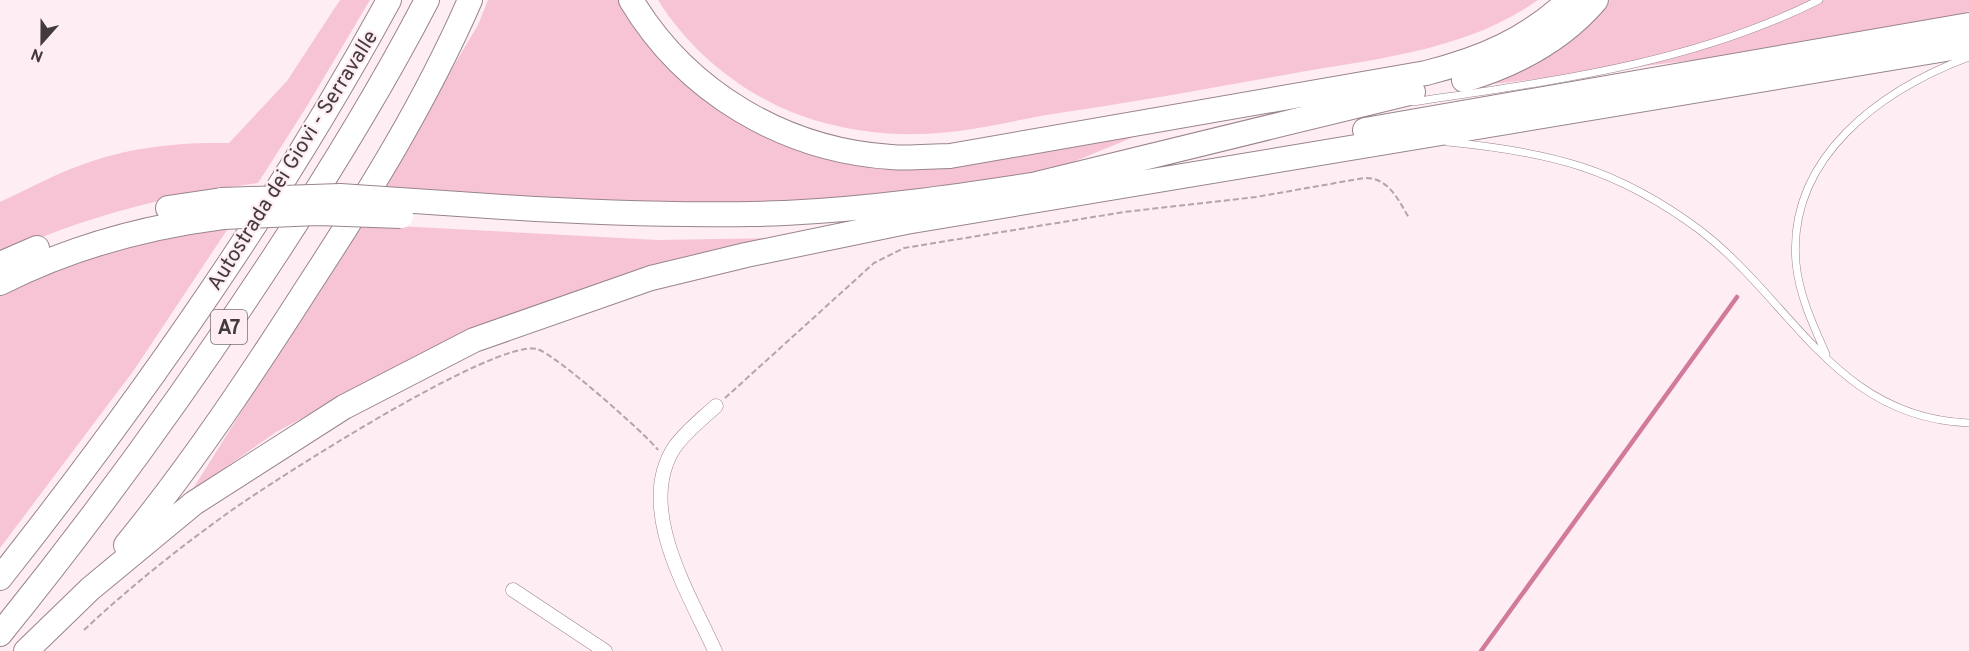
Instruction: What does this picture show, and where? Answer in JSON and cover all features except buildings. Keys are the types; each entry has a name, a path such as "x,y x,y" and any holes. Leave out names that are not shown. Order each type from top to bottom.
{"highway":[{"name":"Autostrada dei Giovi - Serravalle","path":"0,578 85,471 196,314 306,144 389,0"},
{"name":"Autostrada dei Giovi - Serravalle","path":"0,634 111,493 224,335 336,162 427,0"},
{"path":"90,589 178,482 298,303 388,163 470,0"},
{"path":"631,0 650,32 705,87 769,127 825,147 891,158 950,156 1426,73 1472,62 1514,41 1553,15 1569,0"},
{"path":"1037,184 1467,79 1515,62 1557,36 1596,0"},
{"path":"0,264 111,221 169,207 318,213 706,215 788,213 940,199 1207,159 1497,105 1969,25"},
{"path":"26,651 90,589 194,502 344,407 474,340 651,278 746,255 906,222 1969,45"},
{"path":"0,283 66,253 223,208"},
{"path":"455,212 665,231 906,222"},
{"path":"0,561 85,471"}],"street":[{"path":"715,651 666,539 662,501 667,462 681,439 716,406"},
{"path":"513,591 605,651"}],"lane":[{"path":"1306,118 1497,89 1643,63 1711,45 1786,16 1819,0"},
{"path":"1829,359 1802,292 1796,262 1799,217 1812,179 1831,149 1862,116 1911,83 1969,57"},
{"path":"1413,138 1502,147 1556,157 1596,170 1643,194 1672,211 1715,243 1853,381 1890,406 1919,417 1969,423"}],"path":[{"path":"716,406 874,263 897,250 1103,214 1256,197 1364,178 1376,179 1386,185 1409,218"},
{"path":"84,630 162,563 232,510 421,393 503,354 525,349 543,351 648,438 667,462"}],"shaded area":[{"path":"340,0 370,0 258,183 191,194 126,209 62,229 0,255 0,202 73,168 119,153 192,143 229,143 287,81"},
{"path":"488,0 621,0 649,39 822,154 1143,133 1049,172 917,192 770,204 521,200 380,189 478,25"},
{"path":"658,0 1538,0 1481,31 1450,42 1387,57 975,128 908,134 845,128 797,114 773,104 728,76 708,59 689,41"},
{"path":"1610,0 1969,0 1969,11 1942,21 1711,58 1494,84 1555,47 1583,26"},
{"path":"231,224 134,370 0,548 0,294 52,270 118,245"},
{"path":"359,224 658,240 772,238 629,275 530,307 433,349 276,432 191,492"}],"waterway":[{"path":"1481,651 1737,297"}]}
